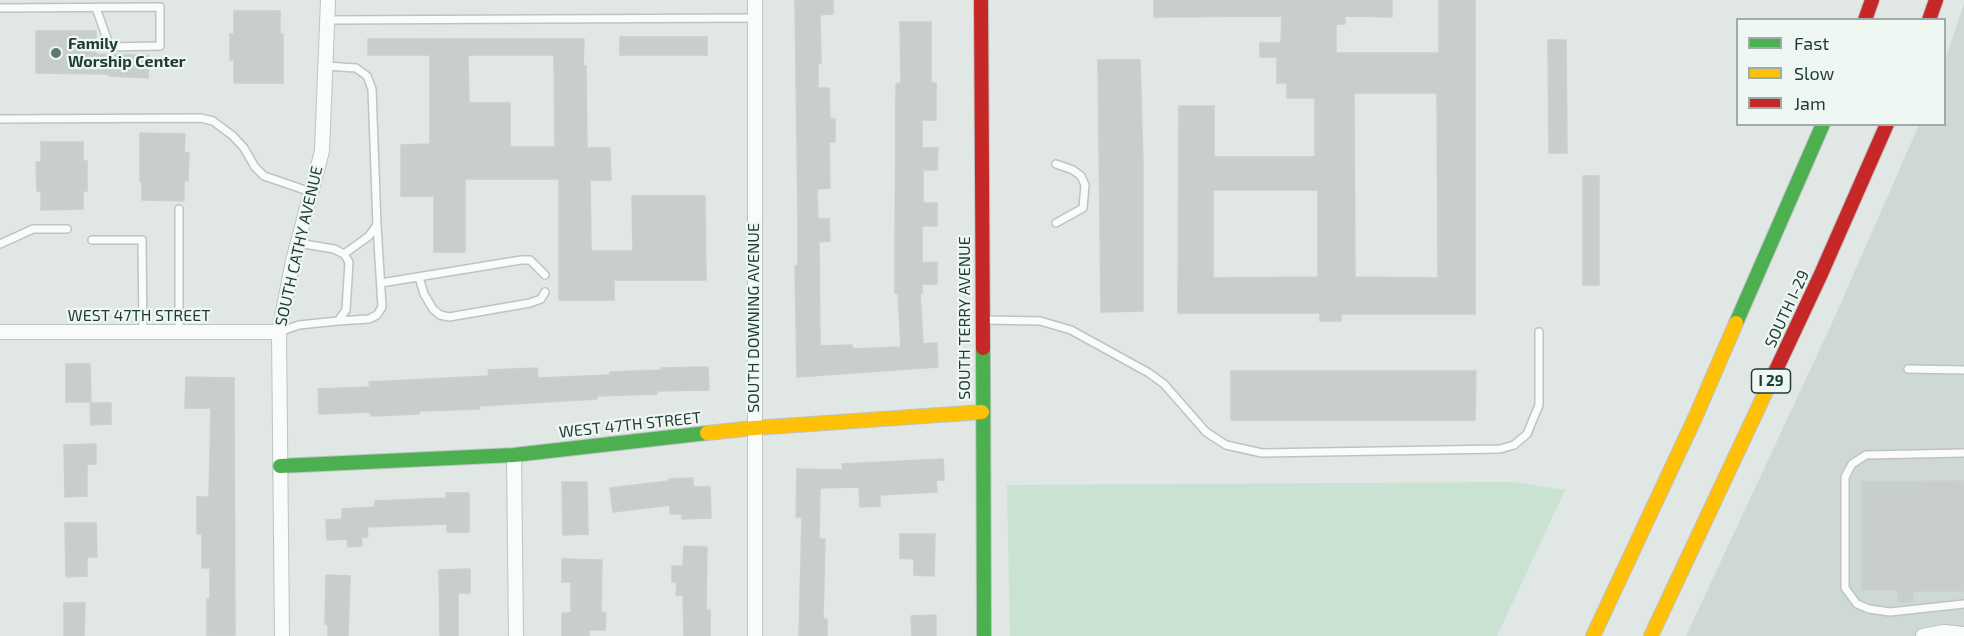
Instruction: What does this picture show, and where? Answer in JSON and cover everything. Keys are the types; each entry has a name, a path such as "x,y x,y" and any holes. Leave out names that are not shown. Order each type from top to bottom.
{"main road":[{"name":"SOUTH TERRY AVENUE","path":"981,0 984,636"},
{"path":"1866,18 1872,0"},
{"path":"1930,18 1936,0"},
{"path":"1593,636 1695,418 1822,126"},
{"name":"SOUTH I-29","path":"1651,636 1821,274 1886,126"},
{"name":"WEST 47TH STREET","path":"280,466 514,454 754,428 982,412"}],"street":[{"name":"SOUTH CATHY AVENUE","path":"282,636 279,332 298,243 322,151 328,0"},
{"name":"SOUTH DOWNING AVENUE","path":"755,0 755,636"},
{"name":"WEST 47TH STREET","path":"0,332 279,332"},
{"path":"514,454 516,636"},
{"path":"1923,636 1944,632 1964,634"}],"lane":[{"path":"0,8 160,7 160,46 110,47 96,8"},
{"path":"328,20 755,18"},
{"path":"279,332 299,325 369,319 377,315 382,307 372,89 367,76 356,68 326,66"},
{"path":"0,119 201,118 213,121 239,142 255,167 264,176 311,192"},
{"path":"1056,164 1073,170 1081,176 1085,185 1083,208 1056,223"},
{"path":"179,209 179,332"},
{"path":"344,254 369,236 377,225"},
{"path":"0,244 33,229 67,229"},
{"path":"92,240 142,240 143,332"},
{"path":"298,243 334,249 344,254 349,262 346,310 338,321"},
{"path":"381,283 521,260 530,260 544,275"},
{"path":"419,277 424,294 433,309 440,315 449,317 530,303 541,298 545,292"},
{"path":"982,320 1040,321 1071,330 1149,373 1164,384 1206,432 1226,445 1262,453 1500,449 1514,445 1527,434 1539,405 1539,332"},
{"path":"1908,369 1964,370"},
{"path":"1964,453 1866,454 1852,464 1845,477 1845,588 1857,604 1869,609 1890,612 1964,604"}],"shaded area":[{"path":"1964,4 1964,636 1686,636 1832,323 1919,126 1946,126 1946,57"}],"green space":[{"path":"1514,482 1565,490 1497,636 1010,636 1007,485"}],"building":[{"path":"795,0 833,0 833,14 820,15 821,63 818,63 818,88 829,88 830,118 835,119 835,142 829,142 830,188 817,189 818,219 829,219 830,241 819,242 820,346 852,345 853,349 901,347 898,293 895,293 896,84 901,83 900,22 931,22 931,83 936,83 936,120 922,120 922,148 938,148 937,170 923,170 923,203 937,203 937,226 922,226 922,263 937,262 937,284 922,284 922,293 920,293 923,344 937,343 938,367 797,377 795,266 798,265 798,220"},
{"path":"1154,0 1392,0 1392,17 1345,16 1345,24 1336,24 1336,53 1439,53 1439,0 1475,0 1475,314 1341,314 1341,321 1320,321 1320,313 1178,313 1179,106 1214,106 1214,157 1315,157 1315,98 1287,98 1287,83 1277,83 1277,57 1260,57 1260,43 1281,43 1282,16 1154,17","holes":["1354,93 1437,93 1438,278 1355,277","1213,190 1318,190 1318,277 1213,278"]},
{"path":"234,11 280,11 280,34 283,34 283,83 234,83 234,60 230,60 230,34 234,34"},
{"path":"36,31 96,31 96,54 149,55 148,78 109,76 109,74 36,73"},
{"path":"620,37 707,37 707,55 620,55"},
{"path":"368,39 584,39 587,148 610,148 611,180 590,180 591,251 633,251 632,196 705,196 706,280 614,280 614,300 559,300 559,179 465,179 465,252 434,252 434,196 401,196 401,145 430,144 430,55 368,55","holes":["468,55 554,55 555,147 510,147 510,103 469,103"]},
{"path":"1548,40 1566,40 1567,153 1549,153"},
{"path":"1098,60 1140,60 1143,311 1101,312"},
{"path":"140,133 185,134 184,153 189,153 188,181 184,181 184,201 142,200"},
{"path":"41,142 83,142 83,161 87,161 87,191 83,191 83,209 41,210 41,191 37,191 36,162 41,162"},
{"path":"1583,176 1599,176 1599,285 1583,285"},
{"path":"66,364 90,364 91,402 66,402"},
{"path":"708,367 709,390 657,391 657,394 597,396 597,399 479,406 480,409 419,411 419,414 371,416 371,412 319,414 318,389 370,387 369,382 489,376 488,370 537,368 538,378 610,375 610,372 662,370 661,368"},
{"path":"1231,371 1476,371 1475,420 1231,420"},
{"path":"186,377 234,378 235,635 207,636 210,568 202,568 202,534 197,534 197,497 209,497 211,408 185,408"},
{"path":"90,403 111,403 111,424 91,425"},
{"path":"96,444 96,464 87,464 87,496 65,497 64,445"},
{"path":"943,459 944,480 936,480 937,492 880,495 880,506 860,507 859,487 820,488 819,539 825,539 823,619 827,619 827,636 799,636 802,517 796,517 797,469 843,470 842,464"},
{"path":"693,478 693,487 710,487 711,518 682,519 682,514 670,514 670,505 613,512 610,488 669,481 669,479"},
{"path":"1964,481 1964,591 1913,591 1913,602 1898,602 1898,590 1862,590 1862,482"},
{"path":"562,482 587,482 588,534 563,535"},
{"path":"446,493 469,493 469,532 447,532 447,524 367,527 368,537 361,537 362,546 348,547 347,539 327,540 326,520 342,519 342,509 375,507 375,501 446,498"},
{"path":"65,523 96,523 97,557 87,557 87,576 66,577"},
{"path":"900,534 935,534 934,576 914,575 914,559 900,558"},
{"path":"684,546 707,547 706,610 710,610 710,636 684,636 683,595 676,595 677,582 672,582 672,566 683,566"},
{"path":"562,559 602,560 601,613 606,613 605,630 589,630 589,636 562,636 562,613 571,613 571,582 562,582"},
{"path":"470,569 470,593 458,593 458,636 440,636 439,570"},
{"path":"326,575 350,576 348,636 328,636 328,624 325,624"},
{"path":"64,603 85,603 84,636 64,636"},
{"path":"936,615 936,636 912,636 911,616"}],"traffic: fast":[{"path":"1736,323 1822,126"},
{"path":"983,348 984,636"},
{"path":"280,466 514,455 707,433"}],"traffic: slow":[{"path":"1593,636 1695,418 1736,323"},
{"path":"1651,636 1776,370"},
{"path":"707,433 982,412"}],"traffic: jam":[{"path":"981,0 983,348"},
{"path":"1866,18 1872,0"},
{"path":"1930,18 1936,0"},
{"path":"1776,370 1886,126"}],"place":[{"name":"Family Worship Center","path":"56,53"}]}
